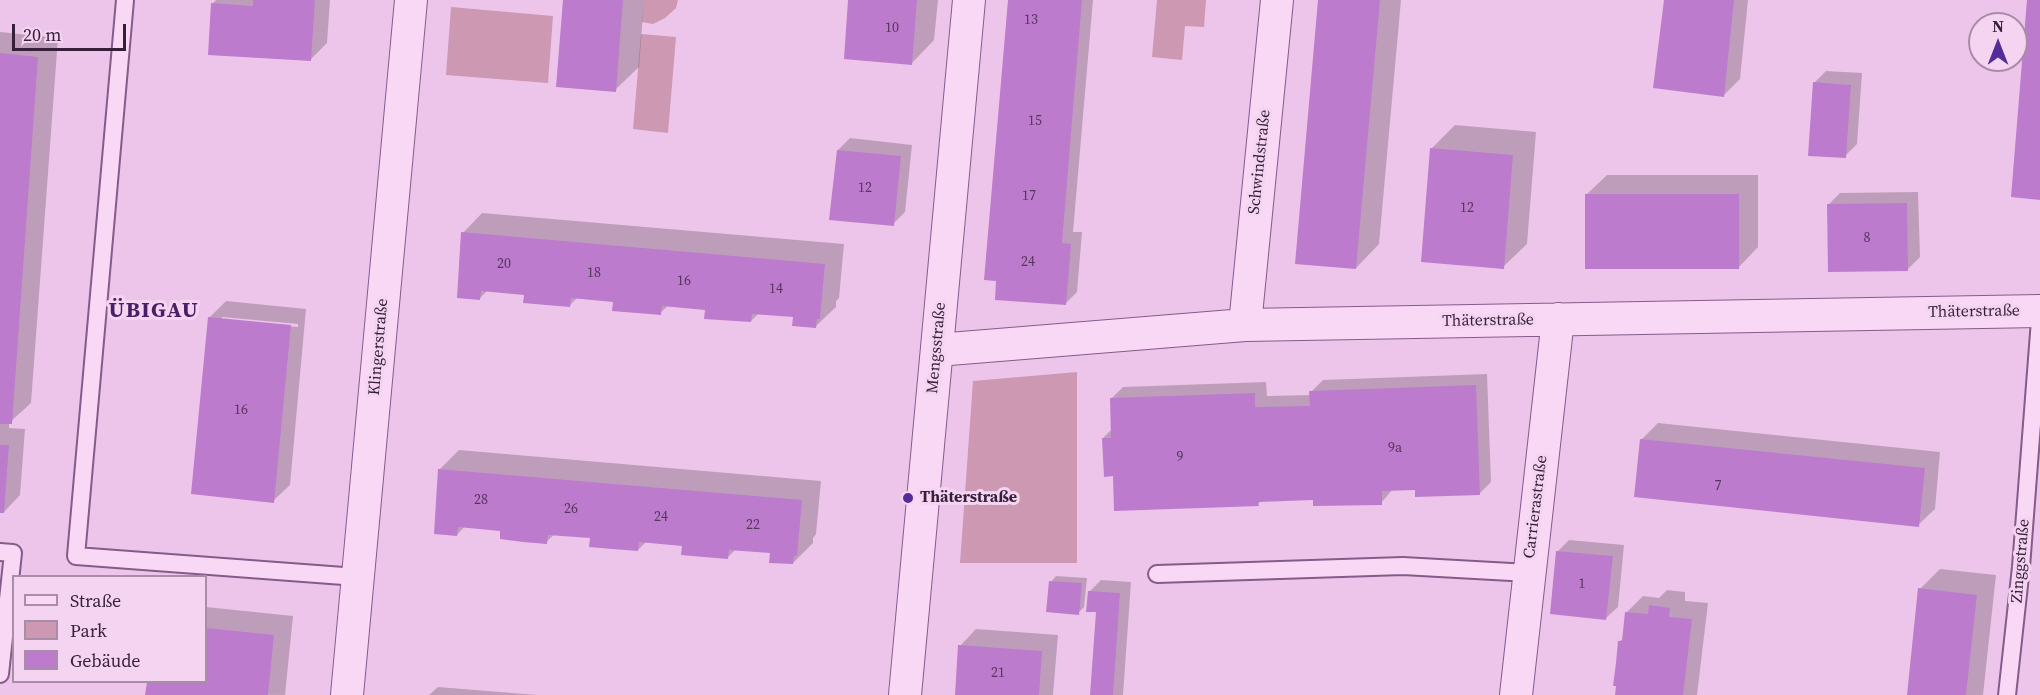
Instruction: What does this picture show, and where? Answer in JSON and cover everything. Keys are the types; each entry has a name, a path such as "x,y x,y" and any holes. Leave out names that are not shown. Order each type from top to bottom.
{"street":[{"name":"Klingerstraße","path":"347,695 411,0"},
{"name":"Mengsstraße","path":"905,695 969,0"},
{"name":"Schwindstraße","path":"1245,325 1277,0"},
{"name":"Thäterstraße","path":"937,350 1245,325 2040,311"},
{"name":"Carrierastraße","path":"1516,695 1558,319"}],"lane":[{"path":"125,0 76,556 357,577"},
{"name":"Zinggstraße","path":"2007,695 2021,567 2040,320"},
{"path":"0,552 13,553 0,674"},
{"path":"1157,574 1403,566 1529,573"}],"green space":[{"path":"644,0 678,0 676,8 665,18 653,24 642,22"},
{"path":"1157,0 1206,0 1204,27 1185,26 1182,60 1152,57"},
{"path":"451,7 553,16 548,83 446,75"},
{"path":"641,34 676,37 668,133 633,129"},
{"path":"1077,372 1077,563 960,563 973,381"}],"building":[{"path":"253,0 315,0 311,61 208,55 211,3 253,6"},
{"path":"563,0 623,0 616,92 556,87"},
{"path":"848,0 917,0 912,65 844,59"},
{"path":"1008,0 1082,0 1062,243 1071,244 1066,305 995,300 996,281 984,280"},
{"path":"1318,0 1380,0 1356,269 1295,264"},
{"path":"1664,0 1734,0 1724,97 1653,88"},
{"path":"2027,0 2040,0 2040,200 2011,197 2021,72 2028,72 2028,12 2026,12"},
{"path":"0,53 38,57 12,424 0,424"},
{"path":"1813,82 1851,85 1846,158 1808,156"},
{"path":"1430,148 1513,155 1504,269 1421,262"},
{"path":"837,150 901,156 894,226 829,220"},
{"path":"1585,194 1739,194 1739,269 1585,269"},
{"path":"1907,203 1908,271 1828,272 1827,204"},
{"path":"461,232 825,264 820,319 817,319 816,328 792,326 793,317 752,314 751,322 704,319 705,310 662,306 661,315 612,311 613,302 571,298 570,307 523,303 524,295 481,291 480,300 457,298"},
{"path":"208,317 291,325 274,503 191,494"},
{"path":"1476,385 1480,495 1415,497 1415,490 1382,491 1382,505 1313,506 1313,500 1258,502 1259,506 1114,511 1113,476 1104,477 1102,438 1111,438 1110,398 1255,393 1255,407 1310,406 1309,391"},
{"path":"1640,439 1925,468 1919,527 1634,497"},
{"path":"0,445 9,445 4,513 0,513"},
{"path":"438,469 802,500 797,556 794,556 793,564 769,563 770,553 729,550 728,559 681,555 682,546 639,542 638,551 589,547 590,538 548,535 547,544 523,542 500,539 500,531 458,527 457,536 434,534"},
{"path":"1556,551 1613,556 1606,620 1550,614"},
{"path":"1049,581 1082,583 1079,615 1046,612"},
{"path":"1918,588 1977,595 1966,695 1907,695"},
{"path":"1088,591 1120,593 1113,695 1090,695 1096,612 1086,612"},
{"path":"1649,605 1670,608 1669,617 1692,619 1683,695 1615,695 1616,686 1613,686 1618,641 1622,641 1625,612 1648,614"},
{"path":"207,628 274,635 268,695 145,695 147,683 207,683"},
{"path":"958,645 1042,651 1039,695 955,695"}],"place":[{"name":"Thäterstraße","path":"908,498"}],"district":[{"name":"ÜBIGAU","path":"154,311"}]}
